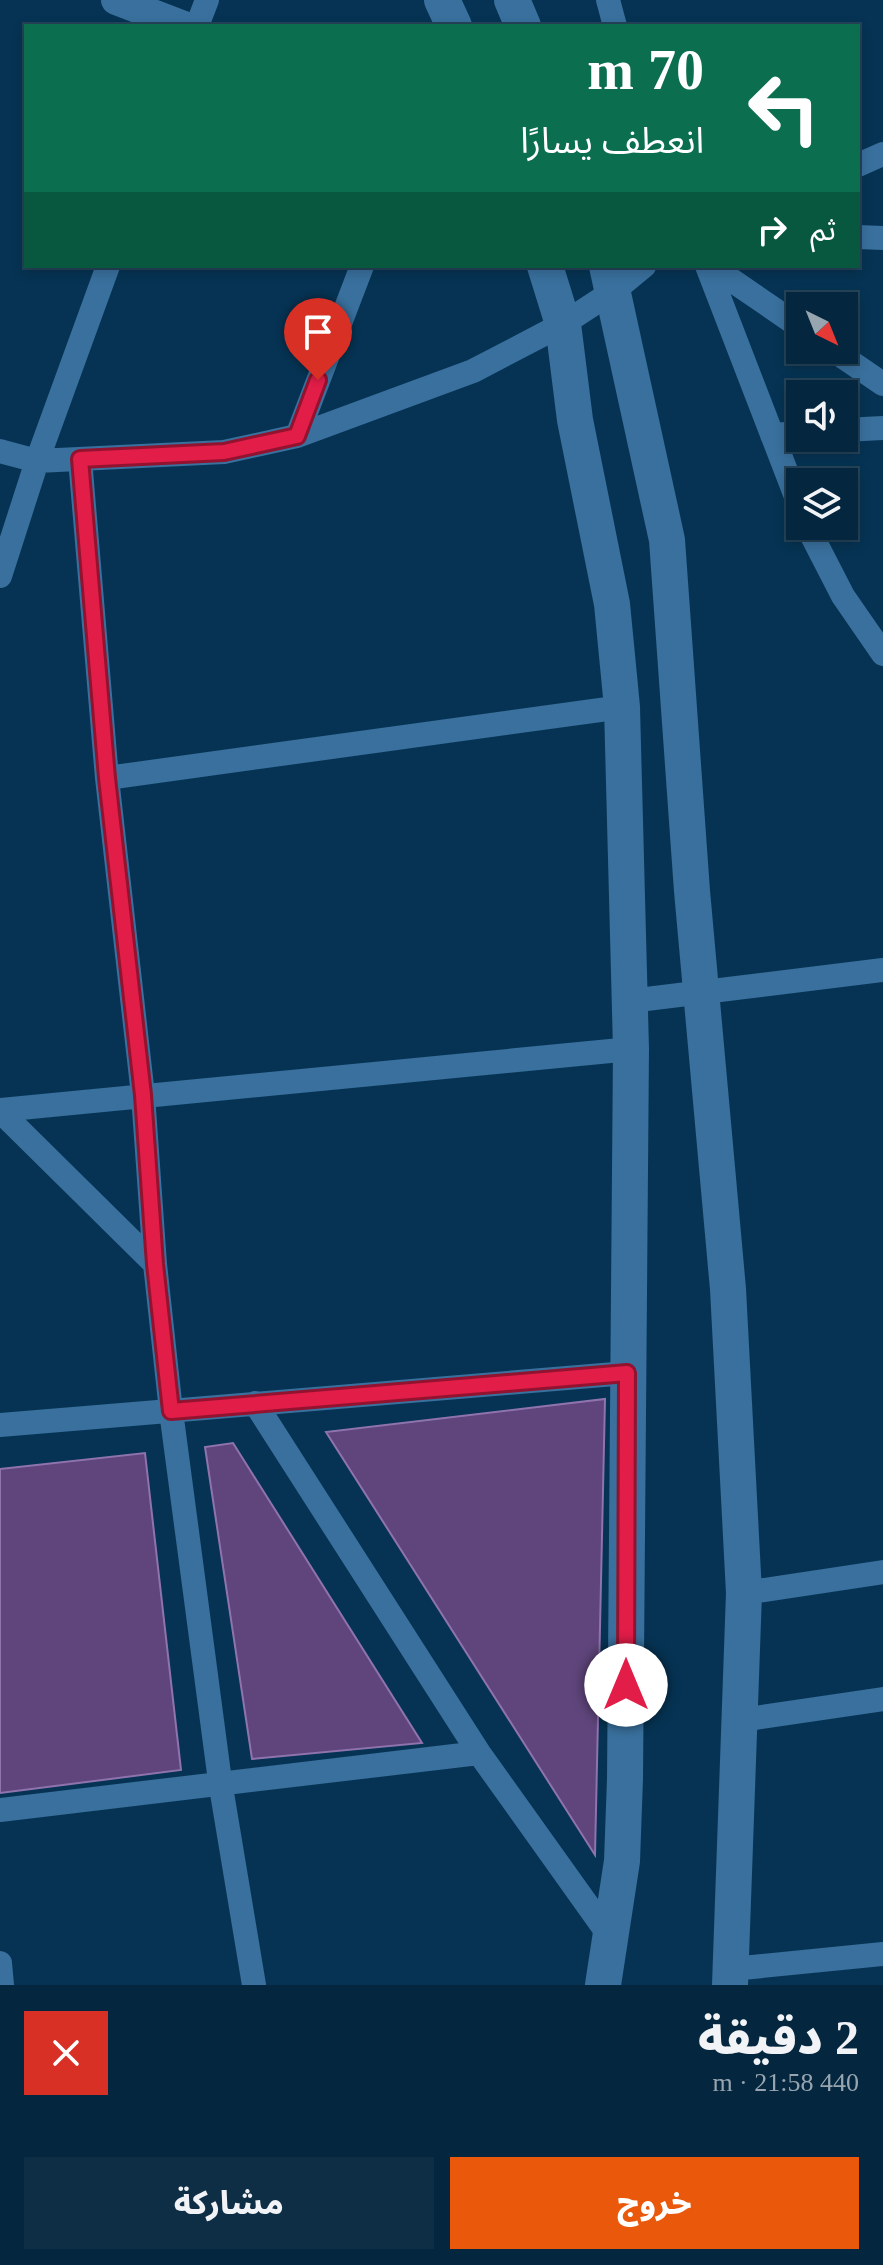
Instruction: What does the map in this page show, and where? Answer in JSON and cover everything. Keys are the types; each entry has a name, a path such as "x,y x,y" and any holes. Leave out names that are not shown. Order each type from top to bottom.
{"main road":[{"path":"442,0 453,24"},
{"path":"512,0 522,24"},
{"path":"546,268 563,324 575,420 612,604 622,707 631,1049 625,1779 622,1861 603,1985"},
{"path":"611,278 667,540 700,993 728,1289 744,1593 731,1977"}],"street":[{"path":"116,0 179,24"},
{"path":"198,24 207,0"},
{"path":"608,0 614,24"},
{"path":"860,164 883,154"},
{"path":"860,237 883,238"},
{"path":"0,576 37,461 107,268"},
{"path":"297,436 361,268"},
{"path":"0,451 37,461 224,452 297,436 473,371 563,324 611,278 638,268"},
{"path":"710,268 786,471"},
{"path":"712,268 786,318"},
{"path":"854,364 883,384"},
{"path":"858,429 883,428"},
{"path":"772,435 786,434"},
{"path":"80,459 107,778 143,1095 155,1264 171,1411 220,1781 254,1985"},
{"path":"814,540 843,596 883,654"},
{"path":"107,778 622,707"},
{"path":"630,1001 883,970"},
{"path":"0,1110 631,1049"},
{"path":"0,1110 155,1264"},
{"path":"0,1425 627,1373"},
{"path":"255,1403 479,1753 611,1938"},
{"path":"744,1593 883,1572"},
{"path":"741,1720 883,1699"},
{"path":"0,1810 220,1781 479,1753"},
{"path":"731,1977 883,1954"},
{"path":"0,1963 2,1985"}],"building":[{"path":"605,1399 595,1855 326,1432"},
{"path":"233,1443 422,1743 252,1759 205,1447"},
{"path":"145,1453 181,1770 0,1793 0,1469"}],"route":[{"path":"318,380 297,436 224,452 80,459 107,778 143,1095 155,1264 171,1411 627,1373 626,1685"}]}
